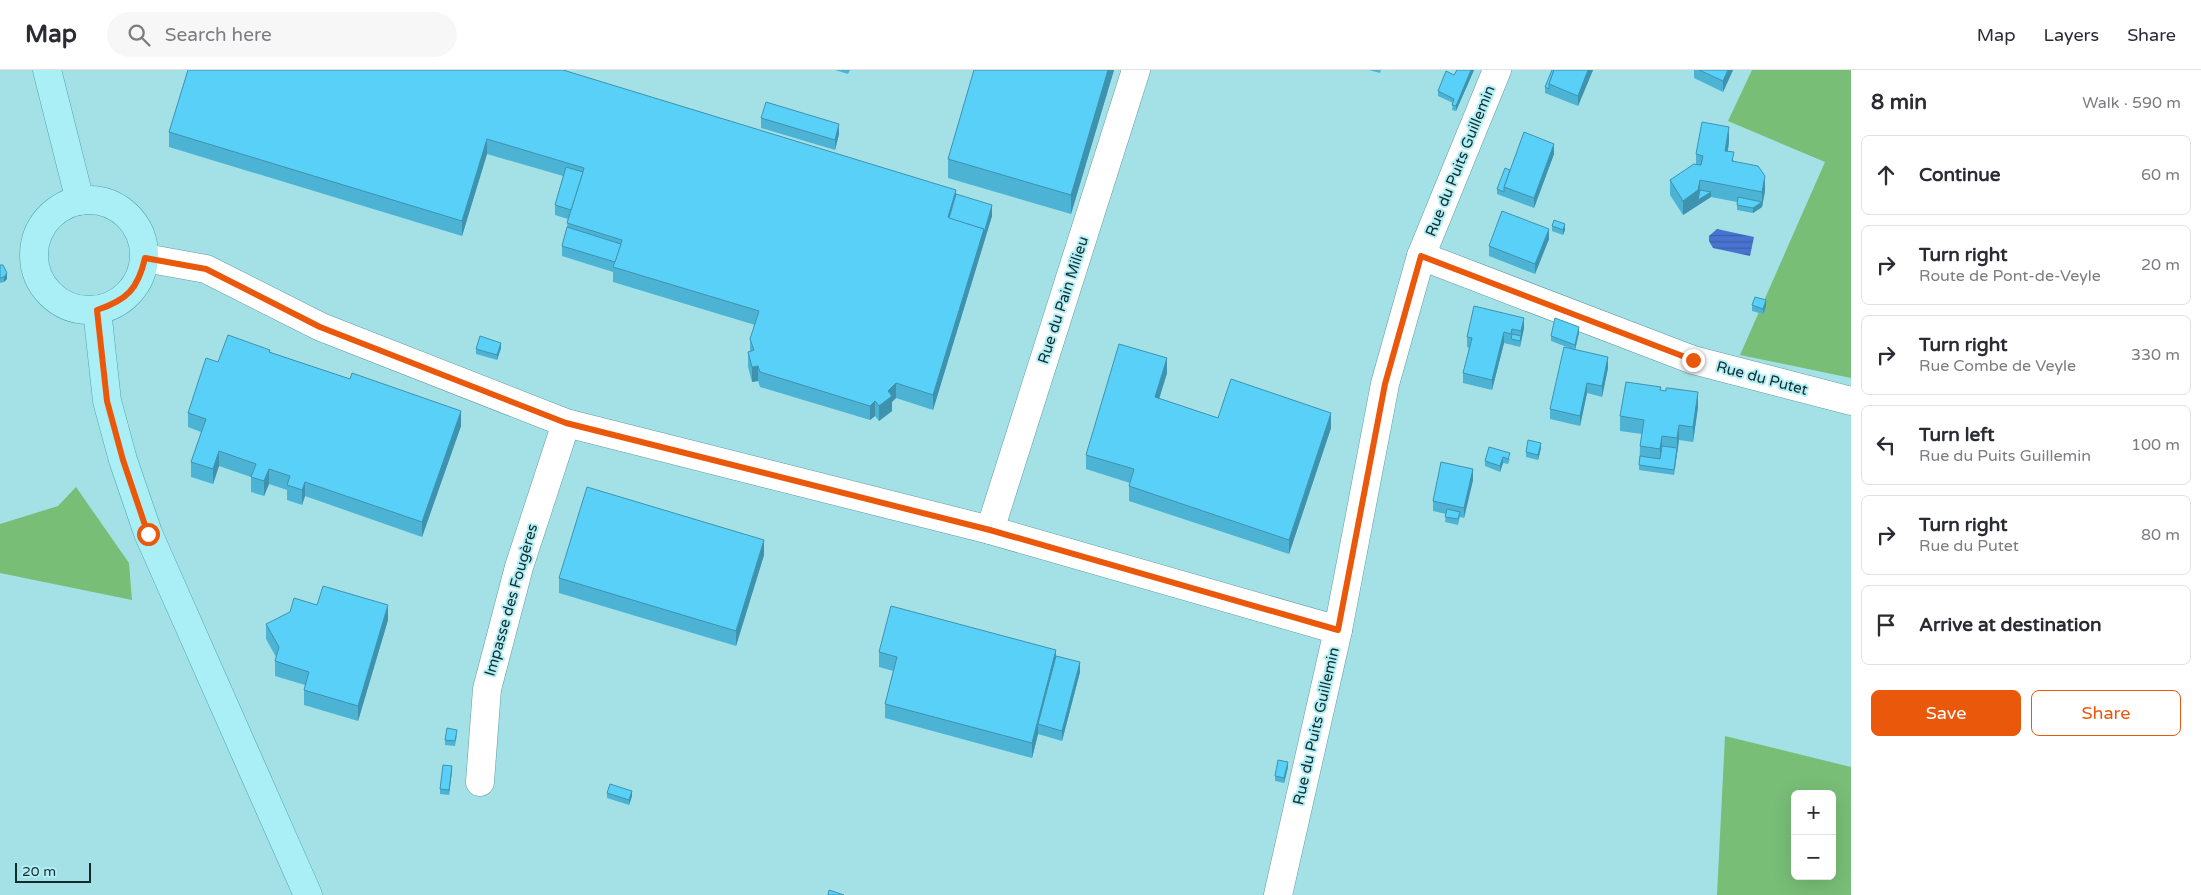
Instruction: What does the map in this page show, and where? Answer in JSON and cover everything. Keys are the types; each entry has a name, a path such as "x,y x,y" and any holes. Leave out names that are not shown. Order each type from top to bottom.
{"main road":[{"path":"48,70 80,201"},
{"path":"80,201 102,201 120,209 134,222 142,239 145,258 140,276 130,292 115,304 97,310 79,310 61,303 47,290 37,274 34,255 37,236 47,219 62,207 80,201"},
{"path":"97,310 107,401 123,460 148,534 308,895"}],"street":[{"name":"Rue du Pain Milieu","path":"990,530 1136,70"},
{"name":"Rue du Puits Guillemin","path":"1278,895 1338,630 1385,384 1421,256 1497,70"},
{"name":"Rue du Putet","path":"1421,256 1693,360 1851,401"},
{"path":"145,258 206,269 320,327 566,423 990,530 1338,630"},
{"name":"Impasse des Fougères","path":"480,782 487,689 518,567 566,423"}],"green space":[{"path":"1752,70 1851,70 1851,378 1740,355 1825,162 1728,121"},
{"path":"76,487 129,563 132,600 0,573 0,524 58,506"},
{"path":"1725,736 1851,767 1851,895 1717,895"}],"water":[{"path":"1717,229 1754,237 1750,256 1713,248 1709,241 1709,236"}],"building":[{"path":"188,70 563,70 956,190 948,217 984,229 933,395 896,383 888,391 892,396 879,406 875,401 870,406 760,372 758,366 752,367 748,352 754,350 750,339 759,311 613,267 622,240 567,223 584,168 487,139 462,221 169,132"},
{"path":"974,70 1108,70 1071,195 948,159"},
{"path":"1457,70 1471,70 1456,106 1452,105 1454,99 1438,91 1446,71 1454,75"},
{"path":"1552,70 1554,70 1549,89 1545,87"},
{"path":"1554,70 1588,70 1578,96 1549,84"},
{"path":"1699,70 1728,70 1723,81"},
{"path":"766,102 839,124 835,140 761,118"},
{"path":"1702,122 1729,127 1725,151 1734,152 1732,161 1758,166 1765,176 1762,192 1700,180 1698,190 1683,201 1670,180 1694,164 1701,165 1703,156 1696,154"},
{"path":"1524,132 1554,144 1534,198 1504,187"},
{"path":"566,167 583,172 571,210 555,205"},
{"path":"1505,168 1510,170 1504,192 1497,189"},
{"path":"1700,190 1711,192 1698,200"},
{"path":"956,194 992,205 984,233 984,229 949,218"},
{"path":"1738,197 1762,202 1753,208 1737,205"},
{"path":"1502,211 1549,229 1535,264 1489,246"},
{"path":"1554,220 1565,224 1563,230 1552,226"},
{"path":"567,227 621,244 615,262 562,246"},
{"path":"0,265 3,265 7,273 4,277 0,278"},
{"path":"1755,297 1766,300 1763,309 1752,305"},
{"path":"1474,306 1524,318 1521,331 1512,329 1511,334 1504,332 1492,380 1463,373 1472,338 1467,337"},
{"path":"1555,318 1579,327 1575,345 1551,336"},
{"path":"1512,334 1521,336 1520,341 1511,339"},
{"path":"228,335 270,350 269,352 350,379 352,373 461,411 422,522 305,482 302,490 287,485 290,476 269,469 264,481 251,477 256,464 219,451 213,469 191,462 206,419 188,413 206,358 218,362"},
{"path":"480,336 501,343 497,355 476,349"},
{"path":"1119,344 1167,358 1155,397 1218,418 1231,379 1331,413 1289,540 1129,486 1134,469 1086,455"},
{"path":"1564,347 1608,357 1602,386 1587,383 1580,416 1550,409"},
{"path":"1626,382 1661,387 1660,390 1666,391 1666,388 1668,388 1698,392 1693,427 1679,425 1677,438 1662,436 1660,449 1640,446 1644,420 1620,416"},
{"path":"1528,440 1541,443 1538,455 1526,452"},
{"path":"1662,446 1677,448 1674,470 1639,465 1640,456 1660,459"},
{"path":"1489,447 1510,453 1508,459 1503,457 1500,466 1485,461"},
{"path":"1441,462 1473,469 1464,508 1433,501"},
{"path":"587,487 764,540 736,631 559,578"},
{"path":"1447,509 1460,512 1458,519 1445,517"},
{"path":"323,586 388,605 358,706 304,690 309,672 275,661 279,647 266,624 290,612 294,598 317,605"},
{"path":"891,606 1056,650 1032,743 885,704 897,657 879,652"},
{"path":"1056,656 1080,662 1062,731 1038,724"},
{"path":"447,728 457,730 455,741 445,740"},
{"path":"1278,760 1288,762 1284,778 1275,776"},
{"path":"443,765 452,766 449,790 440,789"},
{"path":"610,784 632,791 629,800 607,793"},
{"path":"829,890 844,895 828,895"}],"route":[{"path":"148,534 123,460 107,401 97,310 115,304 130,292 140,276 145,258 206,269 320,327 566,423 990,530 1338,630 1385,384 1421,256 1693,360"}]}
